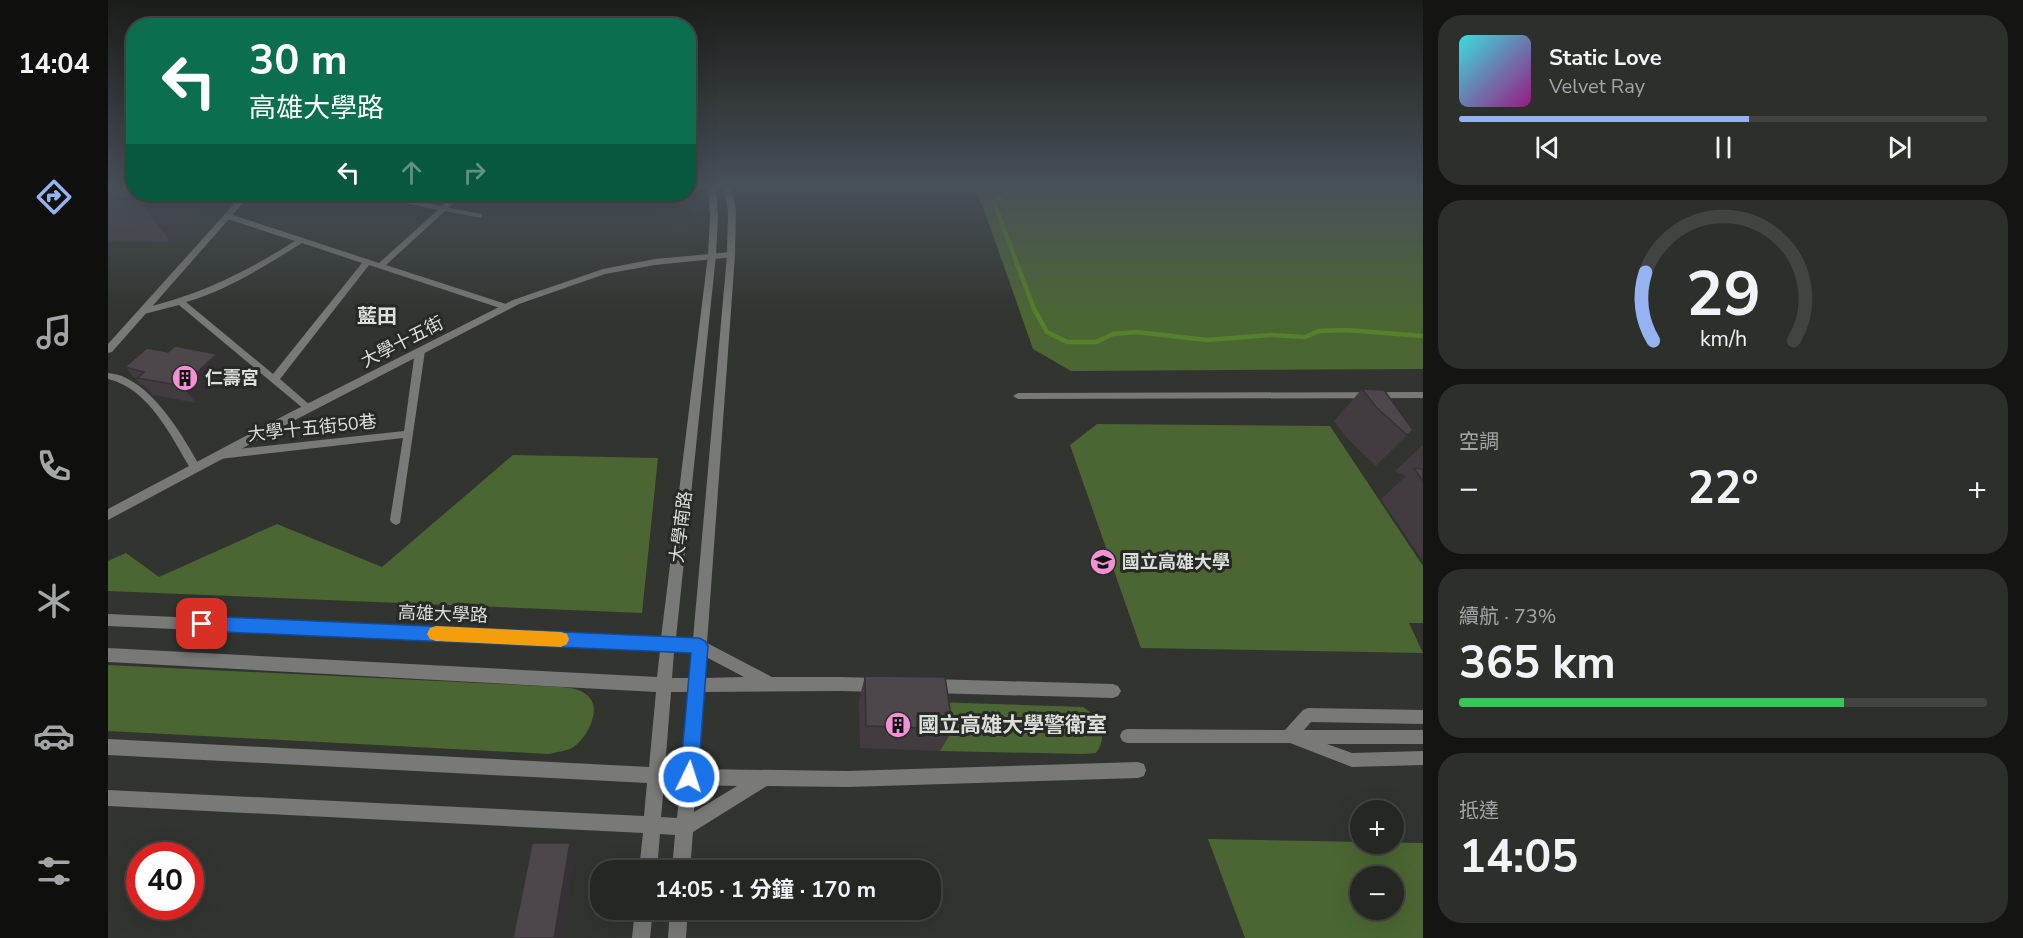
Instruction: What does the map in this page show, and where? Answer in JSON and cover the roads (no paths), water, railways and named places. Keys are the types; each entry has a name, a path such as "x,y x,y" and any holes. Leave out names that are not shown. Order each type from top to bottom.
{"street":[{"path":"108,350 216,229"},
{"name":"大學南路","path":"649,860 664,685 713,229"},
{"name":"大學南路","path":"682,860 731,229"},
{"name":"大學十五街","path":"108,515 308,408 506,307 603,272 712,255 730,255"},
{"name":"高雄大學路","path":"108,620 699,646 768,683"},
{"name":"高雄大學路","path":"108,655 664,685 768,683 887,685"},
{"path":"911,686 1113,691"},
{"path":"108,747 763,779 847,779 1138,770"},
{"path":"108,798 685,827 763,779"},
{"path":"641,938 643,920"},
{"path":"676,938 678,920"}],"lane":[{"path":"266,229 506,307"},
{"path":"381,266 420,229"},
{"path":"144,310 182,303 244,277 301,240"},
{"path":"274,380 367,262"},
{"path":"182,303 308,408"},
{"path":"396,520 420,351"},
{"path":"108,376 120,377 153,404 196,468"},
{"path":"1018,396 1423,395"},
{"name":"大學十五街50巷","path":"219,455 408,434"},
{"path":"1289,736 1308,715 1423,717"},
{"path":"1127,736 1423,737"},
{"path":"1289,736 1352,760 1423,758"}],"waterway":[{"path":"1004,229 1034,309 1047,332 1067,342 1096,342 1113,334 1136,332 1207,340 1271,335 1305,337 1319,331 1346,330 1423,336"}],"place":[{"name":"仁壽宮","path":"185,378"},
{"name":"國立高雄大學","path":"1103,562"},
{"name":"國立高雄大學警衛室","path":"898,725"}],"district":[{"name":"藍田","path":"377,316"}]}
